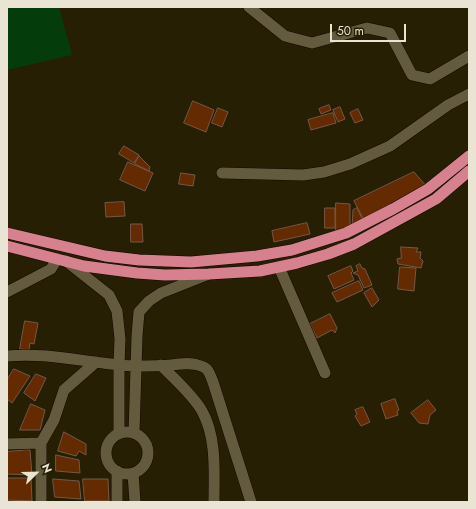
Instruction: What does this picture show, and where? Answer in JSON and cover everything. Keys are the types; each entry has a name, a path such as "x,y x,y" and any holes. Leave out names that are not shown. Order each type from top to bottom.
{"highway":[{"path":"7,233 98,255 139,260 191,262 256,256 292,250 346,233 393,209 428,189 469,156"},
{"path":"7,246 61,260 111,270 137,273 164,275 209,274 279,267 297,264 328,254 373,234 436,199 469,171"}],"street":[{"path":"249,7 284,36 312,43 367,28 390,33 412,75 430,79 469,56"},
{"path":"222,173 303,176 324,172 350,164 390,146 448,105 469,94"},
{"path":"7,292 50,269 61,260 109,296 118,310 120,339 120,433"},
{"path":"279,267 324,373"},
{"path":"134,433 139,312 149,301 161,293 209,274"},
{"path":"7,356 25,354 52,356 136,366 189,363 202,366 208,370 252,502"},
{"path":"41,502 41,443 54,420 64,390 96,362"},
{"path":"161,365 189,393 202,411 209,428 214,460 214,502"},
{"path":"120,433 134,433 142,438 148,448 147,458 142,467 133,473 122,473 117,471 109,463 106,451 110,440 120,433"},
{"path":"7,444 41,443"},
{"path":"117,471 117,502"},
{"path":"133,473 134,502"}],"green space":[{"path":"7,7 59,7 72,55 7,70"}],"building":[{"path":"193,101 214,110 206,132 184,123"},
{"path":"329,105 331,110 321,114 319,109"},
{"path":"340,107 345,119 338,122 333,110"},
{"path":"218,108 228,112 222,127 212,123"},
{"path":"358,109 363,120 355,123 350,113"},
{"path":"333,113 336,123 311,130 308,120"},
{"path":"124,146 139,155 134,163 119,154"},
{"path":"139,156 150,167 149,171 135,164"},
{"path":"128,162 153,173 145,191 120,180"},
{"path":"414,172 428,188 364,220 354,201"},
{"path":"181,173 195,175 193,186 179,184"},
{"path":"124,202 125,216 106,217 105,203"},
{"path":"336,203 350,204 350,225 336,231"},
{"path":"325,208 335,208 335,228 325,228"},
{"path":"357,208 364,223 352,229 353,210"},
{"path":"307,223 310,234 274,242 272,231"},
{"path":"131,224 142,224 143,242 131,242"},
{"path":"401,247 418,248 416,252 421,252 420,258 423,261 421,268 398,264 397,259 401,258"},
{"path":"360,264 362,268 365,269 372,285 364,288 358,275 353,273 358,271 356,266"},
{"path":"351,266 353,271 351,273 354,280 334,289 328,276"},
{"path":"400,267 416,268 414,291 398,289"},
{"path":"359,281 363,290 337,302 332,293"},
{"path":"372,288 379,300 372,307 364,293"},
{"path":"330,314 337,328 335,333 332,330 317,338 310,324"},
{"path":"25,321 38,323 34,344 30,343 29,350 20,349"},
{"path":"14,369 30,376 12,403 7,399 7,380"},
{"path":"36,374 46,378 35,401 24,393"},
{"path":"395,399 399,410 397,411 398,415 386,419 381,404"},
{"path":"428,400 436,410 430,415 428,424 419,423 411,413"},
{"path":"31,404 45,410 40,430 20,430"},
{"path":"363,407 370,422 361,426 355,416 357,414 355,410"},
{"path":"64,432 86,444 86,455 79,451 76,456 58,451"},
{"path":"30,450 32,475 7,474 7,452"},
{"path":"56,455 79,460 80,473 56,471"},
{"path":"7,478 31,478 32,501 7,500"},
{"path":"53,479 79,481 81,499 55,497"},
{"path":"83,479 108,479 109,501 85,501"}]}
